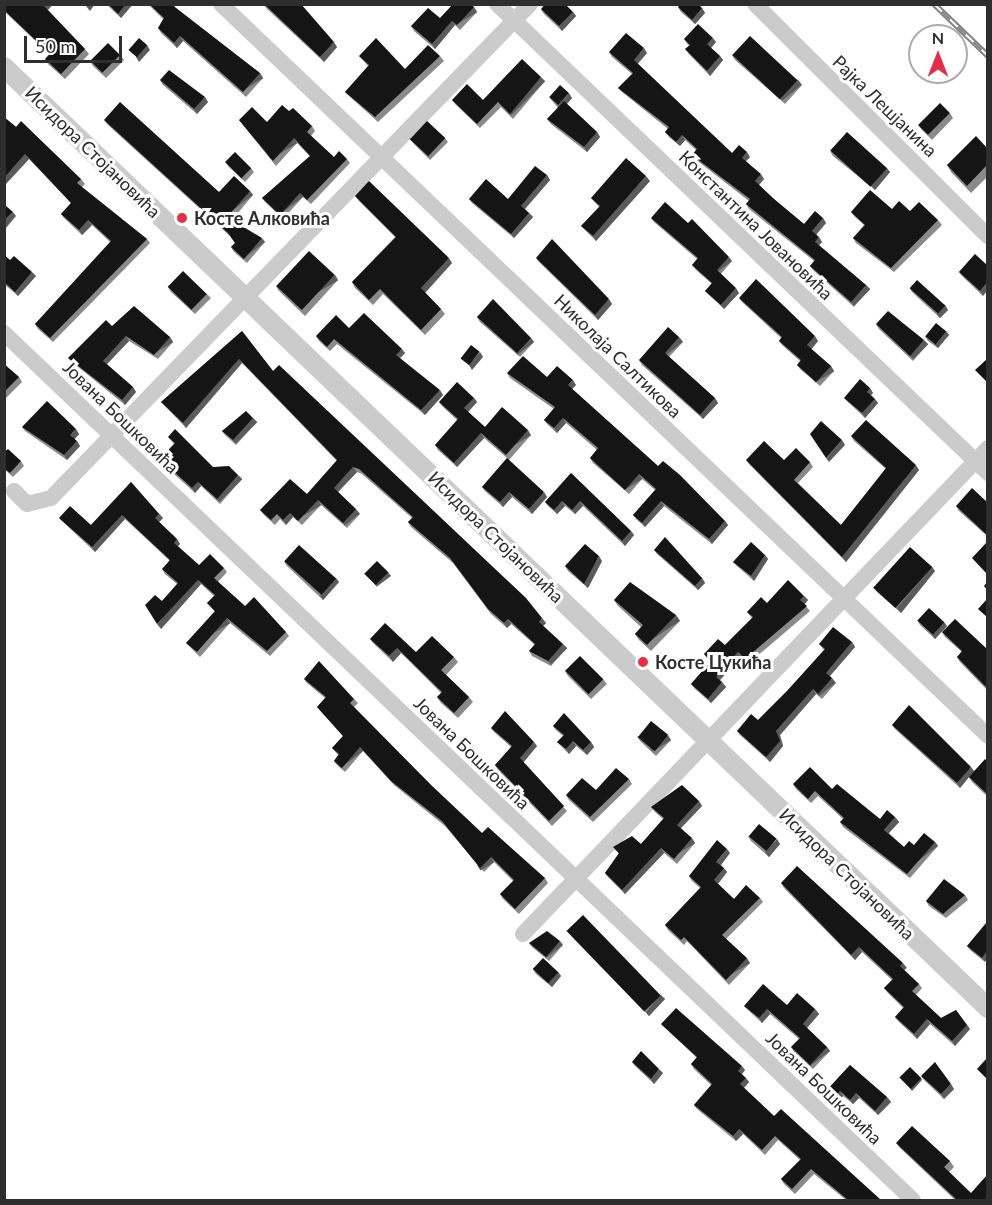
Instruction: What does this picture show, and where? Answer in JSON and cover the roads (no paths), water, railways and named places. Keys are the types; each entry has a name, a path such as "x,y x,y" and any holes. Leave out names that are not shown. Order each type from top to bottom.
{"street":[{"name":"Николаја Салтикова","path":"221,4 987,736"},
{"name":"Константина Јовановића","path":"497,4 987,473"},
{"path":"14,491 27,504 42,503 112,436 530,4"},
{"name":"Рајка Лешјанина","path":"755,4 987,237"},
{"name":"Исидора Стојановића","path":"4,67 987,1008"},
{"name":"Јована Бошковића","path":"4,333 913,1200"},
{"path":"523,934 987,448"}],"railway":[{"path":"934,4 988,56"}],"place":[{"name":"Косте Алковића","path":"182,218"},
{"name":"Косте Цукића","path":"643,662"}]}
